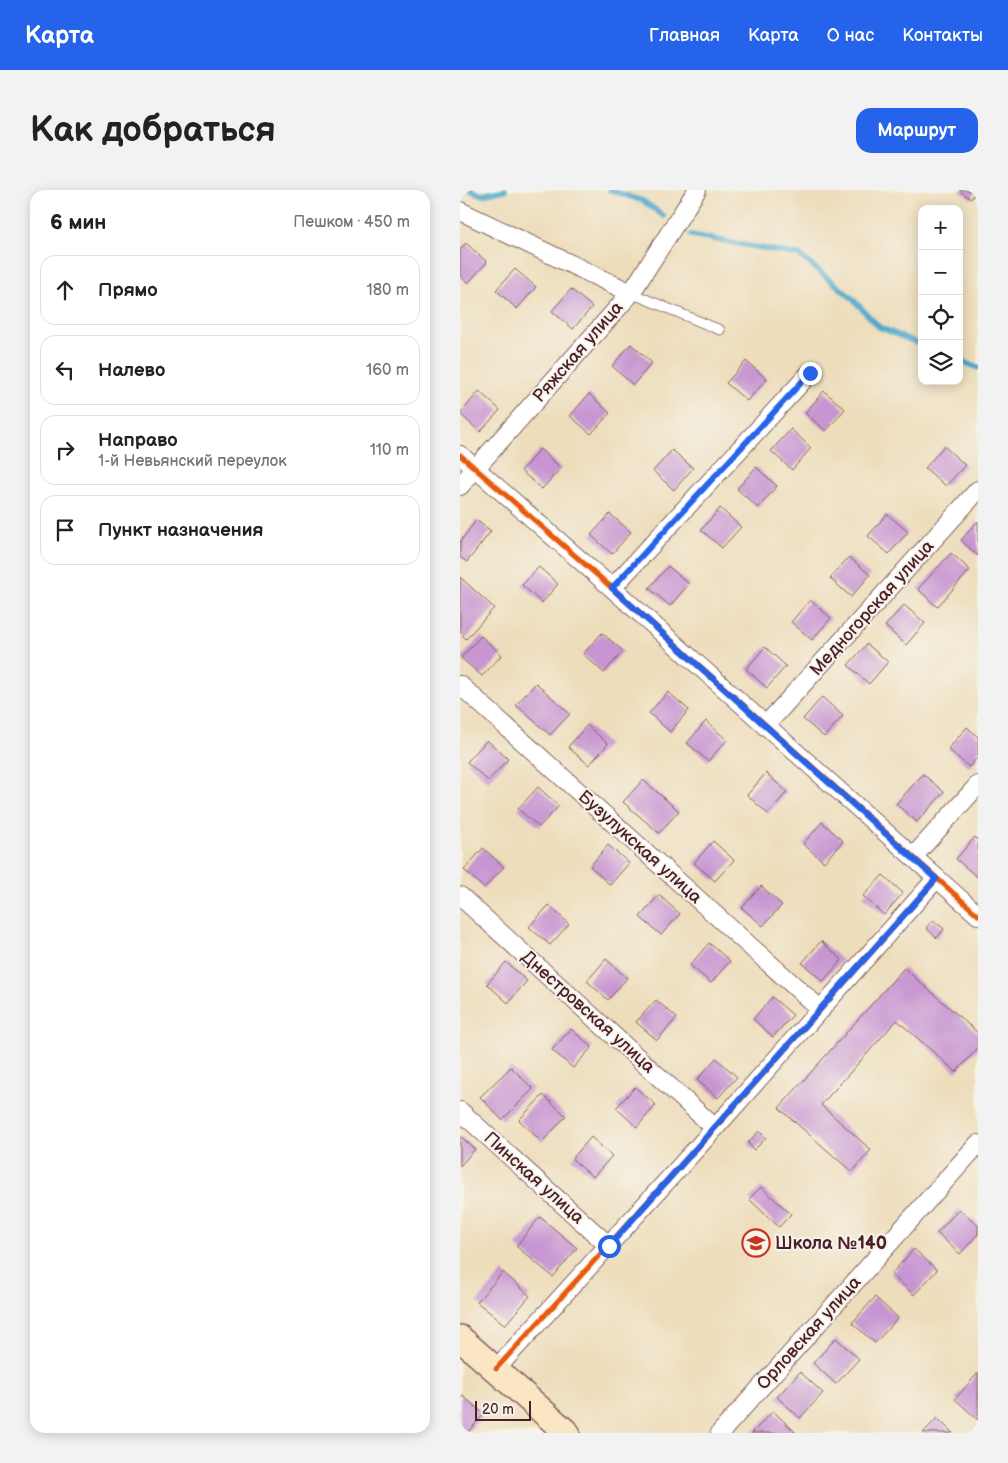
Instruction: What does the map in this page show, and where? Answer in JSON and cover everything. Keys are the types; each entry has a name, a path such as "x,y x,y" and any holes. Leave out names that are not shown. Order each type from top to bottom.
{"main road":[{"path":"460,1338 567,1433"}],"street":[{"path":"631,293 697,190"},
{"name":"Ряжская улица","path":"460,211 631,293 460,486"},
{"path":"612,588 810,373"},
{"path":"460,455 978,915"},
{"name":"Медногорская улица","path":"765,726 978,490"},
{"name":"Бузулукская улица","path":"460,685 821,1010"},
{"path":"913,857 978,785"},
{"path":"496,1369 821,1010 936,879"},
{"name":"Днестровская улица","path":"460,896 715,1128"},
{"name":"Пинская улица","path":"460,1111 609,1246"},
{"name":"Орловская улица","path":"720,1433 978,1144"}],"lane":[{"path":"631,293 720,330"}],"building":[{"path":"959,190 977,190 971,199"},
{"path":"466,243 487,262 468,283 460,276 460,250"},
{"path":"515,269 536,287 517,309 496,290"},
{"path":"571,289 592,307 573,329 552,311"},
{"path":"631,344 652,363 633,385 612,366"},
{"path":"746,361 767,379 747,401 726,383"},
{"path":"479,391 500,410 480,432 460,414"},
{"path":"824,391 845,409 826,431 805,413"},
{"path":"589,394 610,413 591,434 570,416"},
{"path":"791,429 811,448 792,470 771,451"},
{"path":"944,446 965,465 946,486 925,468"},
{"path":"540,449 561,468 542,489 521,471"},
{"path":"672,450 693,468 674,490 653,471"},
{"path":"756,467 777,486 758,508 737,489"},
{"path":"720,508 741,527 722,548 701,530"},
{"path":"610,514 631,532 612,554 591,535"},
{"path":"887,514 908,532 889,554 868,536"},
{"path":"476,520 491,531 467,562 460,557 460,542"},
{"path":"978,521 978,556 961,540"},
{"path":"951,553 970,570 937,607 918,589"},
{"path":"849,557 870,575 851,597 830,578"},
{"path":"668,566 689,584 670,606 649,588"},
{"path":"539,567 558,584 542,603 522,585"},
{"path":"460,577 494,608 466,639 460,633"},
{"path":"810,600 831,618 812,640 791,622"},
{"path":"904,605 925,623 906,645 885,626"},
{"path":"602,633 623,651 604,673 583,654"},
{"path":"481,636 502,655 482,676 461,658"},
{"path":"867,644 888,662 869,684 848,665"},
{"path":"765,647 786,666 767,688 746,669"},
{"path":"536,683 570,714 550,735 516,705"},
{"path":"668,692 689,710 670,732 649,713"},
{"path":"822,697 843,716 824,737 803,719"},
{"path":"706,721 727,740 708,761 687,743"},
{"path":"587,725 608,744 589,765 568,747"},
{"path":"967,727 978,737 978,757 969,767 948,749"},
{"path":"487,740 508,759 488,781 467,762"},
{"path":"766,773 787,792 768,814 747,795"},
{"path":"923,774 944,792 917,822 896,804"},
{"path":"643,780 679,811 659,833 623,802"},
{"path":"538,787 559,806 539,827 518,809"},
{"path":"822,822 843,841 824,862 803,844"},
{"path":"975,837 978,840 977,877 956,859"},
{"path":"713,841 734,860 715,881 694,863"},
{"path":"608,845 629,863 610,885 590,866"},
{"path":"483,848 504,867 484,888 464,870"},
{"path":"883,875 903,893 884,915 863,896"},
{"path":"761,886 782,905 763,926 742,908"},
{"path":"659,895 680,914 661,935 640,917"},
{"path":"549,905 569,924 550,945 529,927"},
{"path":"933,920 944,929 937,938 926,928"},
{"path":"821,941 842,960 823,981 802,963"},
{"path":"709,943 730,961 711,983 690,965"},
{"path":"606,959 627,978 608,1000 587,981"},
{"path":"506,962 527,981 508,1003 487,984"},
{"path":"904,968 978,1033 978,1048 956,1072 897,1020 821,1105 871,1150 852,1172 779,1108"},
{"path":"772,997 793,1015 773,1037 753,1019"},
{"path":"656,1000 677,1018 657,1040 636,1022"},
{"path":"571,1029 592,1047 573,1068 552,1050"},
{"path":"716,1058 737,1077 718,1098 697,1080"},
{"path":"511,1067 533,1089 502,1120 480,1097"},
{"path":"635,1087 656,1105 637,1127 616,1108"},
{"path":"543,1095 566,1116 542,1142 519,1120"},
{"path":"759,1131 766,1138 754,1150 748,1143"},
{"path":"460,1136 475,1149 460,1166"},
{"path":"591,1137 612,1156 593,1177 572,1159"},
{"path":"761,1187 791,1214 779,1227 749,1199"},
{"path":"959,1209 978,1225 978,1234 960,1254 937,1233"},
{"path":"540,1217 577,1248 553,1277 516,1246"},
{"path":"914,1249 937,1270 914,1295 891,1274"},
{"path":"503,1272 530,1296 505,1325 477,1302"},
{"path":"875,1297 898,1318 875,1343 852,1323"},
{"path":"836,1338 859,1359 836,1384 813,1363"},
{"path":"800,1372 823,1393 800,1418 777,1397"},
{"path":"978,1373 978,1420 955,1399"},
{"path":"463,1396 484,1414 467,1433 460,1432 460,1399"},
{"path":"773,1411 795,1432 752,1433"},
{"path":"937,1418 953,1433 923,1433"}],"waterway":[{"path":"470,190 482,195 505,190"},
{"path":"610,190 643,201 664,216"},
{"path":"691,235 799,255 851,297 879,327 918,343"},
{"path":"963,362 978,368"}],"cycle path":[{"path":"460,455 978,915"},
{"path":"496,1369 715,1128 936,879"}],"place":[{"name":"Школа №140","path":"756,1243"}],"route":[{"path":"609,1246 936,879 612,588 810,373"}]}
